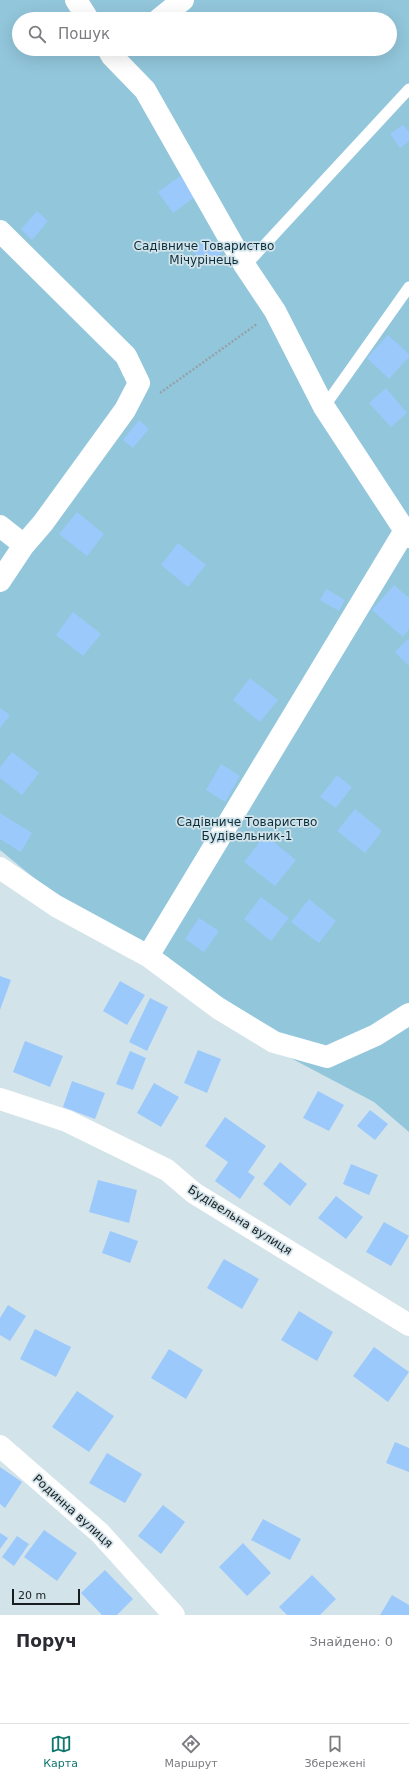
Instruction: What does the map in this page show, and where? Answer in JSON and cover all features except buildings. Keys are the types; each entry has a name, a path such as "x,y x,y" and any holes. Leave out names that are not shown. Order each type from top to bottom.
{"street":[{"path":"76,0 84,12"},
{"path":"168,12 183,0"},
{"path":"117,56 145,90 245,266 275,311 324,407 407,534 148,956"},
{"path":"0,231 126,356 138,383 125,410 43,523 24,545 0,581"},
{"path":"0,526 24,545"},
{"path":"0,868 56,906 148,956 218,1008 274,1042 327,1057 376,1035 409,1014"},
{"name":"Будівельна вулиця","path":"0,1099 67,1121 167,1170 194,1192 409,1325"},
{"name":"Родинна вулиця","path":"0,1446 100,1533 174,1615"}],"lane":[{"path":"245,266 409,89"},
{"path":"324,407 409,287"}],"path":[{"path":"138,383 158,394 275,311"}],"green space":[{"path":"0,0 409,0 409,1132 374,1102 285,1055 39,882 0,850"}],"park label":[{"name":"Садівниче Товариство Мічурінець","path":"204,253"},
{"name":"Садівниче Товариство Будівельник-1","path":"247,829"}]}
